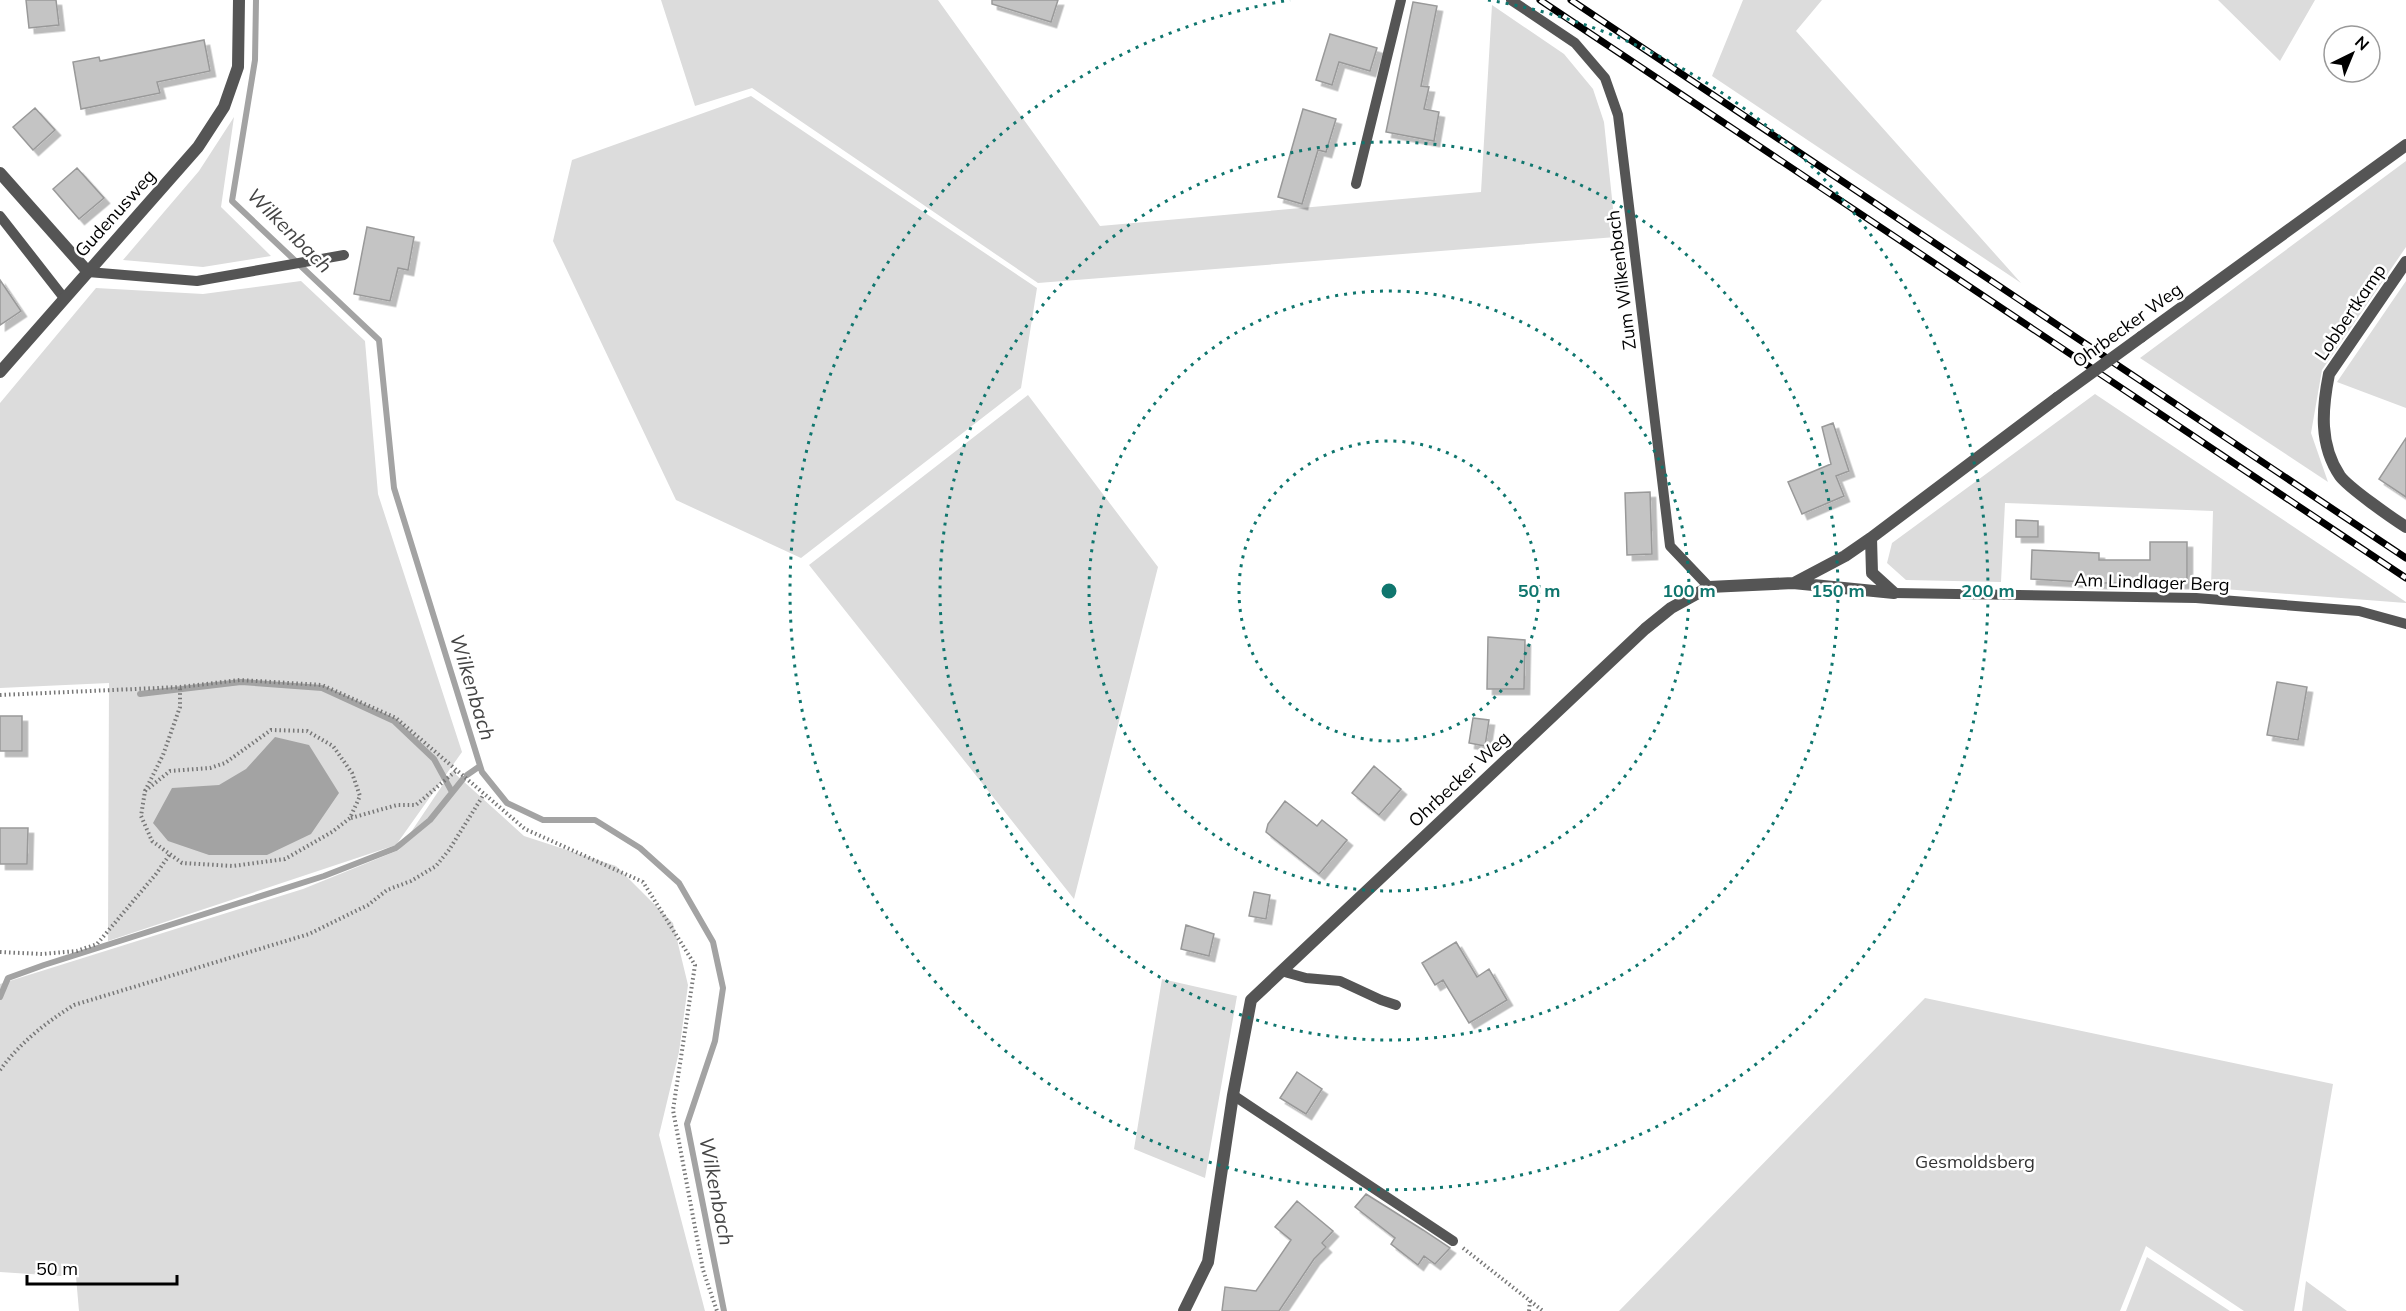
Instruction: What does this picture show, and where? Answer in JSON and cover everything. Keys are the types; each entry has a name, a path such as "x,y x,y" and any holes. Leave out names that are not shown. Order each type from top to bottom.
{"street":[{"name":"Gudenusweg","path":"0,372 198,147 224,107 238,67 238,0"},
{"name":"Ohrbecker Weg","path":"1793,583 1845,556 1871,538 2057,398 2406,145"},
{"path":"0,173 88,272"},
{"name":"Lobbertkamp","path":"2406,262 2329,374 2323,431 2328,452 2341,478 2406,527"},
{"path":"1871,538 1872,573 1894,593"},
{"name":"Ohrbecker Weg","path":"1184,1311 1208,1262 1233,1095 1251,1000 1645,629 1671,608 1709,587 1793,583 1894,593"}],"lane":[{"path":"1356,184 1401,0"},
{"name":"Zum Wilkenbach","path":"1511,0 1575,43 1605,78 1618,115 1670,546 1709,587"},
{"path":"0,216 64,298"},
{"path":"88,272 197,281 344,255"},
{"name":"Am Lindlager Berg","path":"1894,593 2196,598 2359,611 2406,624"},
{"path":"1281,971 1306,978 1340,981 1396,1005"},
{"path":"1233,1095 1453,1241"}],"path":[{"path":"0,695 180,687 240,680 322,685 396,718 525,829 643,882 695,965 674,1110 703,1270 717,1311"},
{"path":"180,687 180,706 177,716 163,755 145,791 141,816 152,841 182,863 232,866 285,859 332,832 350,818 397,805 416,805 456,770"},
{"path":"145,791 170,771 210,768 225,763 271,730 308,731 333,746 352,773 360,796 350,818"},
{"path":"0,1070 44,1024 74,1005 309,934 368,905 387,890 411,881 436,866 449,850 484,794"},
{"path":"0,952 42,954 77,951 97,944 170,854"},
{"path":"1453,1241 1543,1311"},
{"path":"1529,1311 1530,1300"}],"green space":[{"path":"661,0 938,0 1100,226 1481,192 1492,5 1564,54 1593,89 1604,122 1616,237 1038,283 752,88 695,106"},
{"path":"1743,0 1822,0 1796,31 2021,283 1712,76"},
{"path":"2218,0 2315,0 2280,61"},
{"path":"751,96 1037,288 1021,388 801,558 676,500 553,241 572,160"},
{"path":"234,117 221,207 271,256 203,267 123,260 199,171"},
{"path":"2406,161 2406,247 2322,370 2311,433 2328,482 2140,358"},
{"path":"301,281 365,341 378,494 462,752 396,845 108,941 109,683 0,688 0,403 96,288 203,294"},
{"path":"2406,281 2406,408 2337,382"},
{"path":"2095,394 2406,603 2211,588 2213,511 2005,503 2001,582 1906,580 1887,563 1892,543"},
{"path":"1028,395 1158,567 1074,899 809,565"},
{"path":"452,771 524,836 616,866 673,923 688,985 679,1052 659,1135 705,1311 79,1311 76,1277 0,1272 0,984 303,889 399,850"},
{"path":"1162,979 1237,996 1205,1178 1134,1149"},
{"name":"Gesmoldsberg","path":"1925,998 2333,1084 2294,1311 2244,1311 2146,1246 2120,1311 1619,1311"},
{"path":"2147,1257 2230,1311 2126,1311"},
{"path":"2306,1281 2347,1311 2302,1311"}],"shaded area":[{"path":"275,737 309,745 339,793 311,834 267,855 209,855 168,841 153,823 172,788 219,785 246,769"}],"building":[{"path":"26,0 56,0 59,25 29,28"},
{"path":"992,0 1058,0 1051,22 992,4"},
{"path":"1413,2 1437,6 1421,86 1429,87 1424,109 1439,112 1434,141 1386,132"},
{"path":"1330,34 1377,48 1370,71 1339,62 1332,85 1316,80"},
{"path":"204,40 210,71 157,82 160,93 81,109 73,62 99,57 100,61"},
{"path":"35,108 55,130 33,150 13,127"},
{"path":"1303,109 1336,119 1326,152 1318,150 1302,204 1278,197"},
{"path":"77,168 104,198 79,219 53,189"},
{"path":"367,227 414,237 408,270 398,268 390,301 354,294"},
{"path":"0,280 21,311 0,325"},
{"path":"1833,423 1849,471 1836,476 1844,496 1802,514 1788,482 1831,464 1822,427"},
{"path":"2406,438 2406,497 2379,479"},
{"path":"1650,492 1652,554 1627,555 1625,493"},
{"path":"2016,520 2038,521 2038,537 2016,537"},
{"path":"2150,542 2187,542 2187,583 2101,583 2031,579 2032,550 2099,553 2099,560 2150,560"},
{"path":"1488,637 1525,640 1524,689 1487,689"},
{"path":"2277,682 2307,687 2298,740 2267,735"},
{"path":"0,716 22,716 22,751 0,751"},
{"path":"1473,718 1489,720 1485,746 1469,743"},
{"path":"1374,766 1401,789 1379,815 1352,793"},
{"path":"1285,801 1317,826 1322,820 1347,840 1319,874 1266,832 1268,824"},
{"path":"0,828 28,828 27,864 0,864"},
{"path":"1254,892 1270,895 1266,919 1249,916"},
{"path":"1186,925 1214,934 1209,956 1181,949"},
{"path":"1456,942 1477,977 1489,969 1507,1000 1469,1023 1443,980 1435,985 1422,963"},
{"path":"1297,1072 1322,1089 1306,1114 1280,1098"},
{"path":"1366,1194 1450,1248 1435,1264 1424,1256 1418,1265 1391,1244 1395,1238 1355,1207"},
{"path":"1297,1201 1333,1231 1322,1243 1326,1247 1314,1259 1279,1311 1222,1311 1225,1287 1256,1291 1291,1240 1275,1227"}],"waterway":[{"name":"Wilkenbach","path":"256,0 255,60 232,201 379,340 394,488 482,772 507,803 543,820 595,820 640,848 679,883 713,942 723,988 715,1041 687,1124 724,1311"},
{"path":"140,694 241,682 322,688 394,721 434,759 452,792"},
{"path":"467,775 480,766"},
{"path":"0,997 8,978 324,876 396,848 430,820 463,779"}],"railway":[{"path":"1540,0 2406,578"},
{"path":"1571,0 2406,558"}]}
